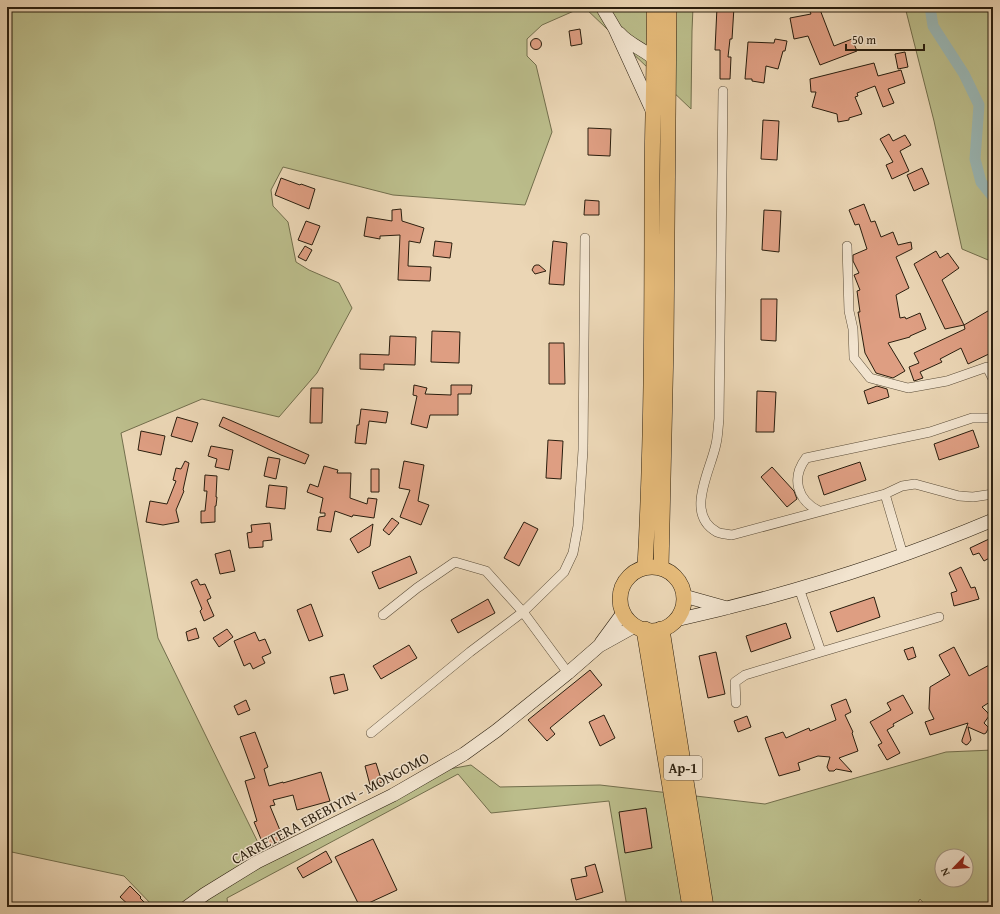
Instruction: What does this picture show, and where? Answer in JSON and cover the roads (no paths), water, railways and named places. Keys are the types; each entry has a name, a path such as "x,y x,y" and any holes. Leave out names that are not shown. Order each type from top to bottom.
{"highway":[{"name":"Ap-1","path":"647,629 691,907"},
{"name":"Ap-1","path":"647,629 705,907"}],"main road":[{"path":"645,567 652,344 652,110 654,7"},
{"path":"661,568 666,345 669,7"},
{"path":"653,566 661,568 674,576 682,588 684,605 676,620 669,626 647,629 628,621 623,613 619,598 623,584 632,573 645,567 653,566"}],"street":[{"path":"602,7 615,29 652,110"},
{"path":"615,29 624,40 654,58 669,74"},
{"path":"723,91 719,419 716,444 700,495 701,511 706,524 718,533 732,535 885,494 902,486 915,484 959,496 973,497 993,494"},
{"path":"371,733 470,652 524,612 564,572 573,553 578,526 583,450 585,238"},
{"path":"847,246 849,311 853,329 854,358 870,378 908,388 947,381 987,367 993,379"},
{"path":"819,511 809,506 801,494 797,477 800,466 806,458 930,432 972,418 993,418"},
{"path":"885,494 903,555"},
{"path":"676,620 729,608 883,562 993,520"},
{"path":"383,615 417,588 455,562 486,571 524,612 568,673"},
{"path":"799,588 821,652"},
{"path":"684,596 729,608"},
{"name":"CARRETERA EBEBIYIN - MONGOMO","path":"187,907 205,894 257,862 393,795 464,754 496,732 599,646 623,613"},
{"path":"736,703 735,682 745,674 939,617"},
{"name":"CARRETERA EBEBIYIN - MONGOMO","path":"599,646 647,629"}],"waterway":[{"path":"930,7 933,26 964,74 979,105 975,159 981,182 993,197"}]}
